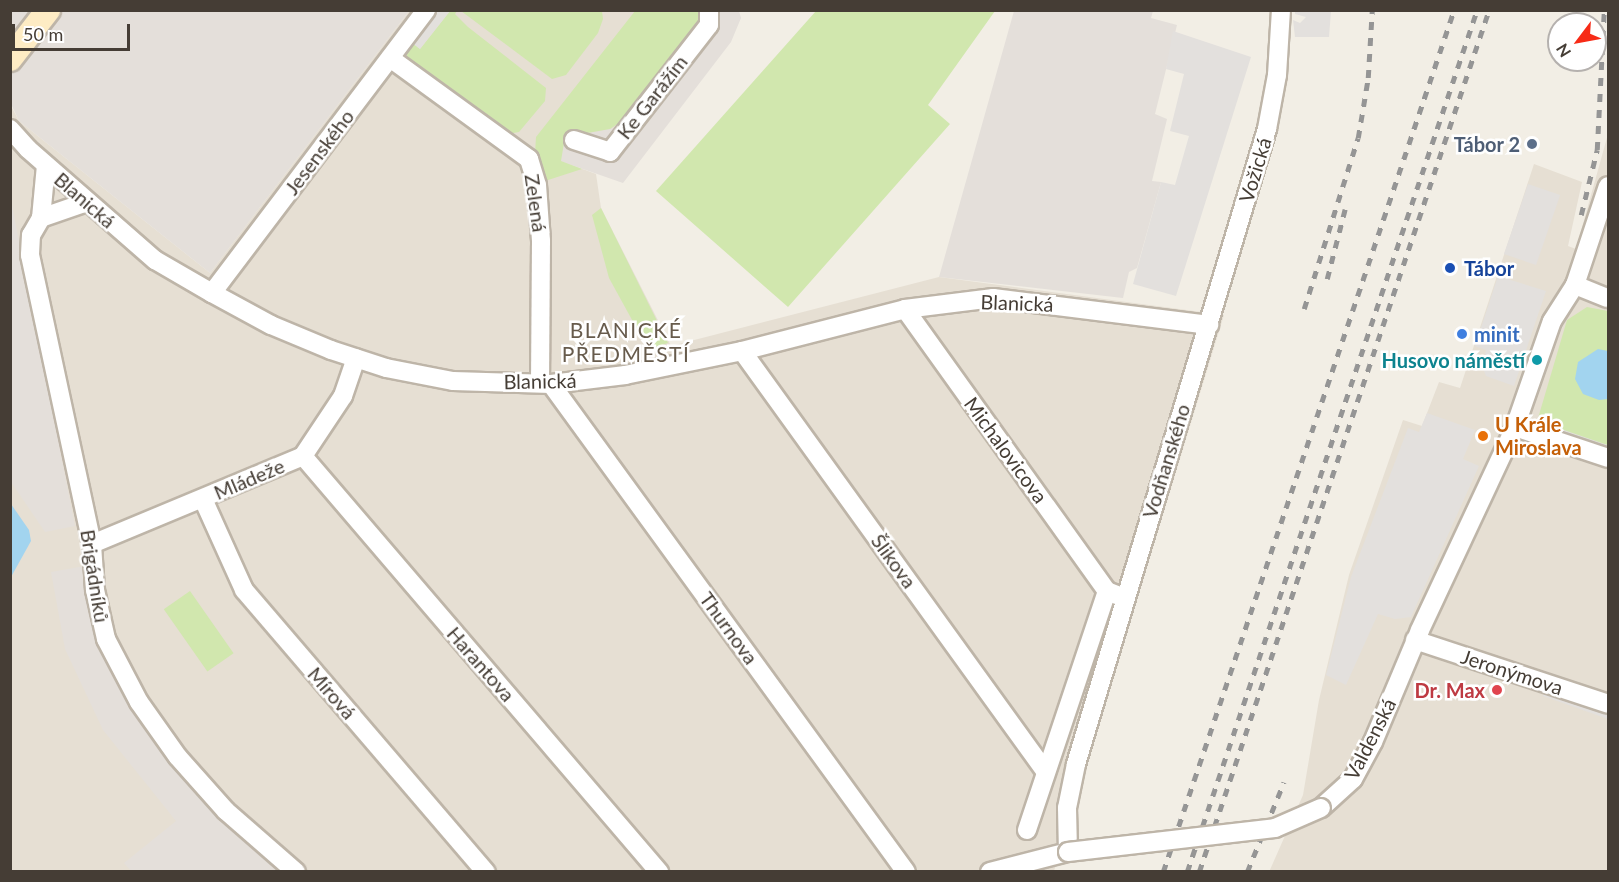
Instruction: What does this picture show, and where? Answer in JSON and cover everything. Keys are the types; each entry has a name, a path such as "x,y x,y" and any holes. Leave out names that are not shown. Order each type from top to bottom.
{"main road":[{"path":"10,58 48,10"}],"street":[{"name":"Jesenského","path":"212,293 426,10"},
{"name":"Ke Garážím","path":"574,140 610,152 709,25 709,10"},
{"name":"Vožická","path":"1209,325 1267,129 1278,75 1281,10"},
{"name":"Zelená","path":"390,58 529,159 537,185 546,383"},
{"name":"Blanická","path":"10,129 46,165 155,260 212,293 271,325 356,358 453,381 546,383 626,375 742,351 905,309 993,298 1209,325"},
{"name":"Brigádníků","path":"46,165 41,218 31,235 30,261 92,544 95,590 106,639 139,702 178,757 226,811 296,872"},
{"path":"1608,186 1575,285 1552,321 1515,427 1608,458"},
{"path":"41,218 87,202"},
{"path":"1575,285 1608,298"},
{"name":"Michalovicova","path":"905,309 1115,595"},
{"name":"Vodňanského","path":"1028,830 1045,771 1115,595 1209,325"},
{"name":"Šlikova","path":"742,351 1045,771"},
{"name":"Mládeže","path":"92,544 303,456 343,396 356,358"},
{"name":"Thurnova","path":"546,383 906,872"},
{"name":"Valdenská","path":"990,872 1068,852 1275,828 1321,808 1353,779 1373,742 1415,640 1515,427"},
{"name":"Harantova","path":"303,456 659,872"},
{"name":"Mírová","path":"203,499 244,590 486,872"},
{"name":"Vodňanského","path":"1068,852 1068,795 1115,595"},
{"name":"Jeronýmova","path":"1415,640 1608,704"}],"shaded area":[{"path":"10,11 409,11 210,273 19,121 11,104"},
{"path":"409,11 706,11 704,22 620,127 561,161 596,174 601,208 671,346 939,277 1224,315 1054,871 11,871 10,104 19,121 210,273"},
{"path":"434,11 450,11 420,49 411,42"},
{"path":"706,11 739,11 741,18 731,42 623,183 560,161 565,137 620,127 704,22"},
{"path":"1014,11 1153,11 1151,18 1177,25 1155,114 1167,119 1152,181 1161,182 1137,268 1129,272 1123,298 939,277"},
{"path":"1295,11 1331,11 1329,37 1295,37 1293,20 1300,23 1306,17 1295,14"},
{"path":"1173,31 1251,57 1176,296 1133,284 1161,182 1175,185 1189,136 1170,131 1184,74 1166,69"},
{"path":"1608,134 1608,871 1269,872 1303,795 1319,700 1349,575 1403,420 1422,426 1439,382 1460,388 1534,164 1582,182 1568,246 1576,249"},
{"path":"1528,184 1560,195 1536,265 1504,254"},
{"path":"10,195 75,526 45,532 11,482"},
{"path":"1498,276 1546,291 1514,386 1486,376 1482,366 1486,350 1475,346"},
{"path":"1427,413 1475,430 1463,459 1479,466 1411,617 1395,619 1378,614 1346,685 1326,675 1351,577 1408,428 1419,432"},
{"path":"1558,428 1608,445 1606,452 1556,435"},
{"path":"85,566 97,631 147,729 293,871 131,871 124,863 176,821 103,730 65,649 51,572"},
{"path":"1544,686 1608,705 1608,719 1543,696"}],"green space":[{"path":"450,11 457,11 455,14 468,27 546,88 545,101 519,132 508,134 418,71 406,57 411,42 420,49"},
{"path":"461,11 602,11 603,19 598,33 566,75 552,79"},
{"path":"635,11 699,11 700,21 619,123 610,129 565,137 561,161 582,169 545,181 535,153 536,137"},
{"path":"816,11 995,11 928,105 950,124 788,307 656,191"},
{"path":"601,208 668,343 648,349 609,278 592,215"},
{"path":"1587,307 1608,311 1608,445 1556,435 1536,425 1567,320"},
{"path":"190,591 234,653 207,672 164,609"}],"water":[{"path":"1598,349 1608,351 1608,399 1599,400 1583,394 1575,379 1578,362"},
{"path":"11,504 29,530 31,541 11,577"}],"railway":[{"path":"1304,309 1358,138 1368,78 1372,10"},
{"path":"1163,872 1454,10"},
{"path":"1187,872 1477,10"},
{"path":"1199,872 1489,10"},
{"path":"1581,215 1597,150 1604,10"},
{"path":"1327,279 1345,209"},
{"path":"1247,872 1284,782"}],"place":[{"name":"Tábor 2","path":"1532,144"},
{"name":"Tábor","path":"1450,268"},
{"name":"minit","path":"1462,334"},
{"name":"Husovo náměstí","path":"1537,360"},
{"name":"U Krále Miroslava","path":"1483,436"},
{"name":"Dr. Max","path":"1497,690"}],"district":[{"name":"BLANICKÉ PŘEDMĚSTÍ","path":"626,342"}]}
